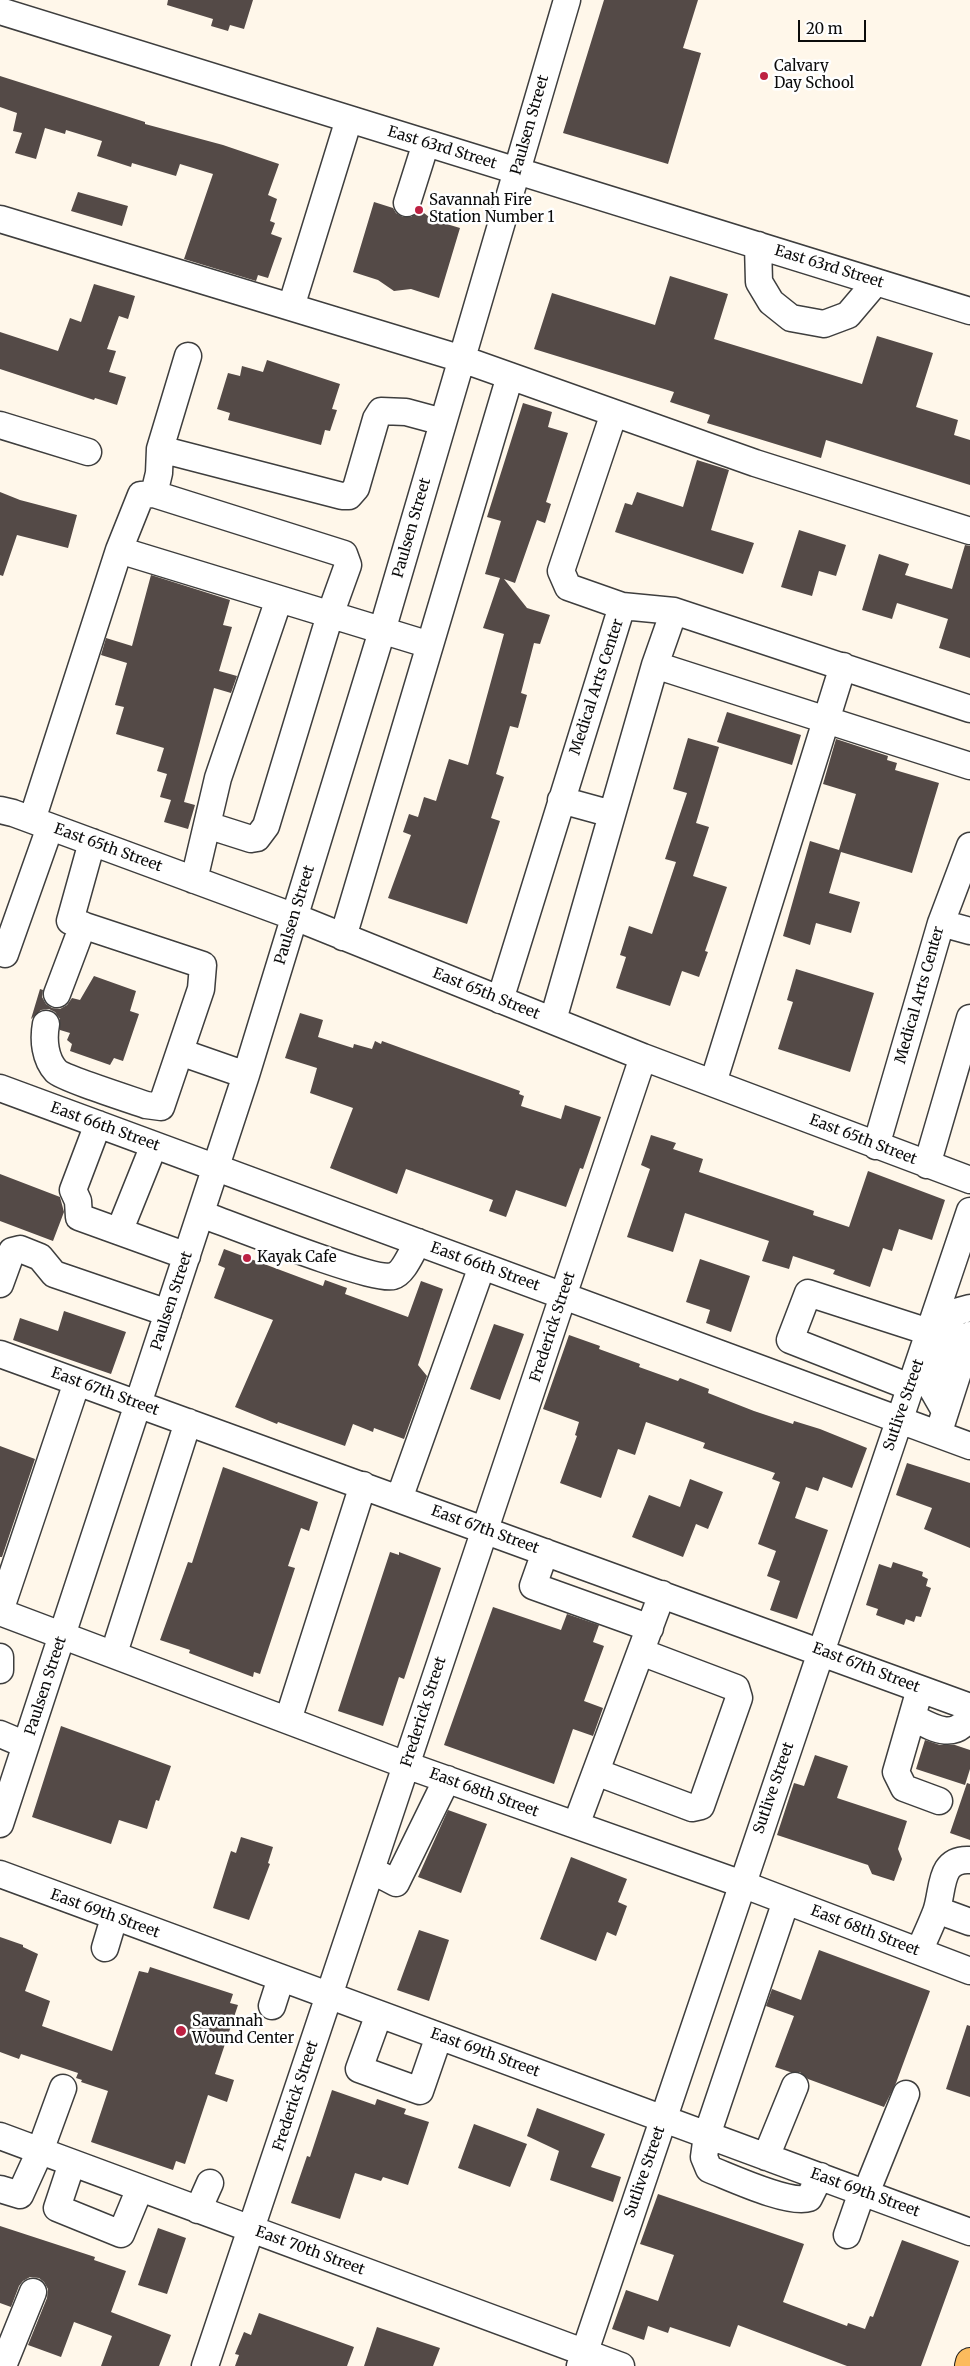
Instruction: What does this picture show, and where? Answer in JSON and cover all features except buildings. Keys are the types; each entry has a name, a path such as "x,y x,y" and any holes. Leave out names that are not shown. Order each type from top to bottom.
{"main road":[{"path":"969,2366 970,2362"}],"street":[{"name":"Paulsen Street","path":"0,1824 246,1075 382,631 567,0"},
{"name":"East 63rd Street","path":"0,11 970,311"},
{"path":"290,307 349,119"},
{"path":"407,203 426,143"},
{"path":"0,219 462,358 755,463 970,530"},
{"path":"758,245 759,282 770,302 791,318 824,324 848,315 876,282"},
{"path":"154,494 160,473 160,449 188,356"},
{"path":"343,937 510,376"},
{"path":"160,449 342,496 349,496 356,488 376,419 381,411 406,412 443,422"},
{"path":"614,413 561,571 568,587 622,606"},
{"path":"0,425 88,452"},
{"path":"0,952 5,954 119,550 141,494 154,494 344,554 348,565 330,615 266,826 257,838 251,839 207,825"},
{"path":"119,550 430,645"},
{"path":"194,880 218,778 279,599"},
{"name":"Medical Arts Center","path":"500,1000 622,606 674,611 970,709"},
{"path":"553,1020 655,665 674,611"},
{"path":"655,665 970,766"},
{"path":"713,1082 843,666"},
{"path":"561,800 612,814"},
{"name":"East 65th Street","path":"0,810 295,917 643,1057 970,1180"},
{"path":"46,1024 44,1032 47,1058 58,1073 146,1105 161,1107 201,989 204,965 70,921 92,842"},
{"name":"Medical Arts Center","path":"876,1146 940,923 970,846"},
{"path":"940,923 970,931"},
{"path":"57,994 82,925"},
{"path":"927,1165 970,1018"},
{"path":"180,1052 246,1075"},
{"name":"Frederick Street","path":"205,2366 643,1057"},
{"name":"East 66th Street","path":"0,1088 898,1420 942,1423 970,1446"},
{"path":"98,1124 73,1190 78,1202 79,1218 187,1256"},
{"path":"124,1233 121,1228 154,1145"},
{"name":"Sutlive Street","path":"582,2359 970,1211"},
{"path":"201,1214 330,1261 380,1276 394,1276 400,1271 418,1242"},
{"path":"0,1284 12,1251 20,1249 40,1257 54,1274 168,1313"},
{"path":"399,1499 482,1266"},
{"path":"910,1386 790,1340 808,1292 928,1332"},
{"path":"942,1423 930,1385 952,1316 959,1311 970,1308"},
{"path":"942,1423 970,1334"},
{"name":"East 67th Street","path":"0,1354 970,1707"},
{"path":"0,1612 76,1382"},
{"path":"114,1653 188,1422"},
{"path":"288,1720 363,1485"},
{"path":"545,1552 533,1586 645,1640 736,1688 739,1698 701,1806 692,1808 596,1772"},
{"path":"576,1826 662,1594"},
{"name":"East 68th Street","path":"0,1612 114,1653 406,1765 742,1884 970,1971"},
{"path":"0,1657 0,1670"},
{"path":"920,1689 896,1772 904,1788 939,1801"},
{"path":"912,1717 942,1730 955,1730 964,1725 970,1715"},
{"path":"0,1734 26,1745"},
{"path":"371,1870 396,1883 447,1779"},
{"path":"919,1952 937,1910 942,1880 947,1870 954,1862 970,1860"},
{"name":"East 69th Street","path":"0,1874 114,1918 970,2232"},
{"path":"786,1901 707,2135 704,2157 709,2168 752,2186 801,2200 809,2198 820,2176"},
{"path":"937,1910 970,1922"},
{"path":"105,1948 114,1918"},
{"path":"272,2006 281,1978"},
{"path":"379,2014 359,2069 420,2091 439,2036"},
{"path":"766,2157 795,2086"},
{"path":"0,2189 20,2195 40,2151 63,2088"},
{"path":"848,2235 906,2094"},
{"name":"East 70th Street","path":"0,2136 251,2229 582,2359 621,2366"},
{"path":"72,2163 57,2208 122,2234 140,2188"},
{"path":"198,2210 210,2183"},
{"path":"2,2366 33,2292"}],"place":[{"name":"Calvary Day School","path":"764,76"},
{"name":"Savannah Fire Station Number 1","path":"419,210"},
{"name":"Kayak Cafe","path":"247,1258"},
{"name":"Savannah Wound Center","path":"181,2031"}]}
